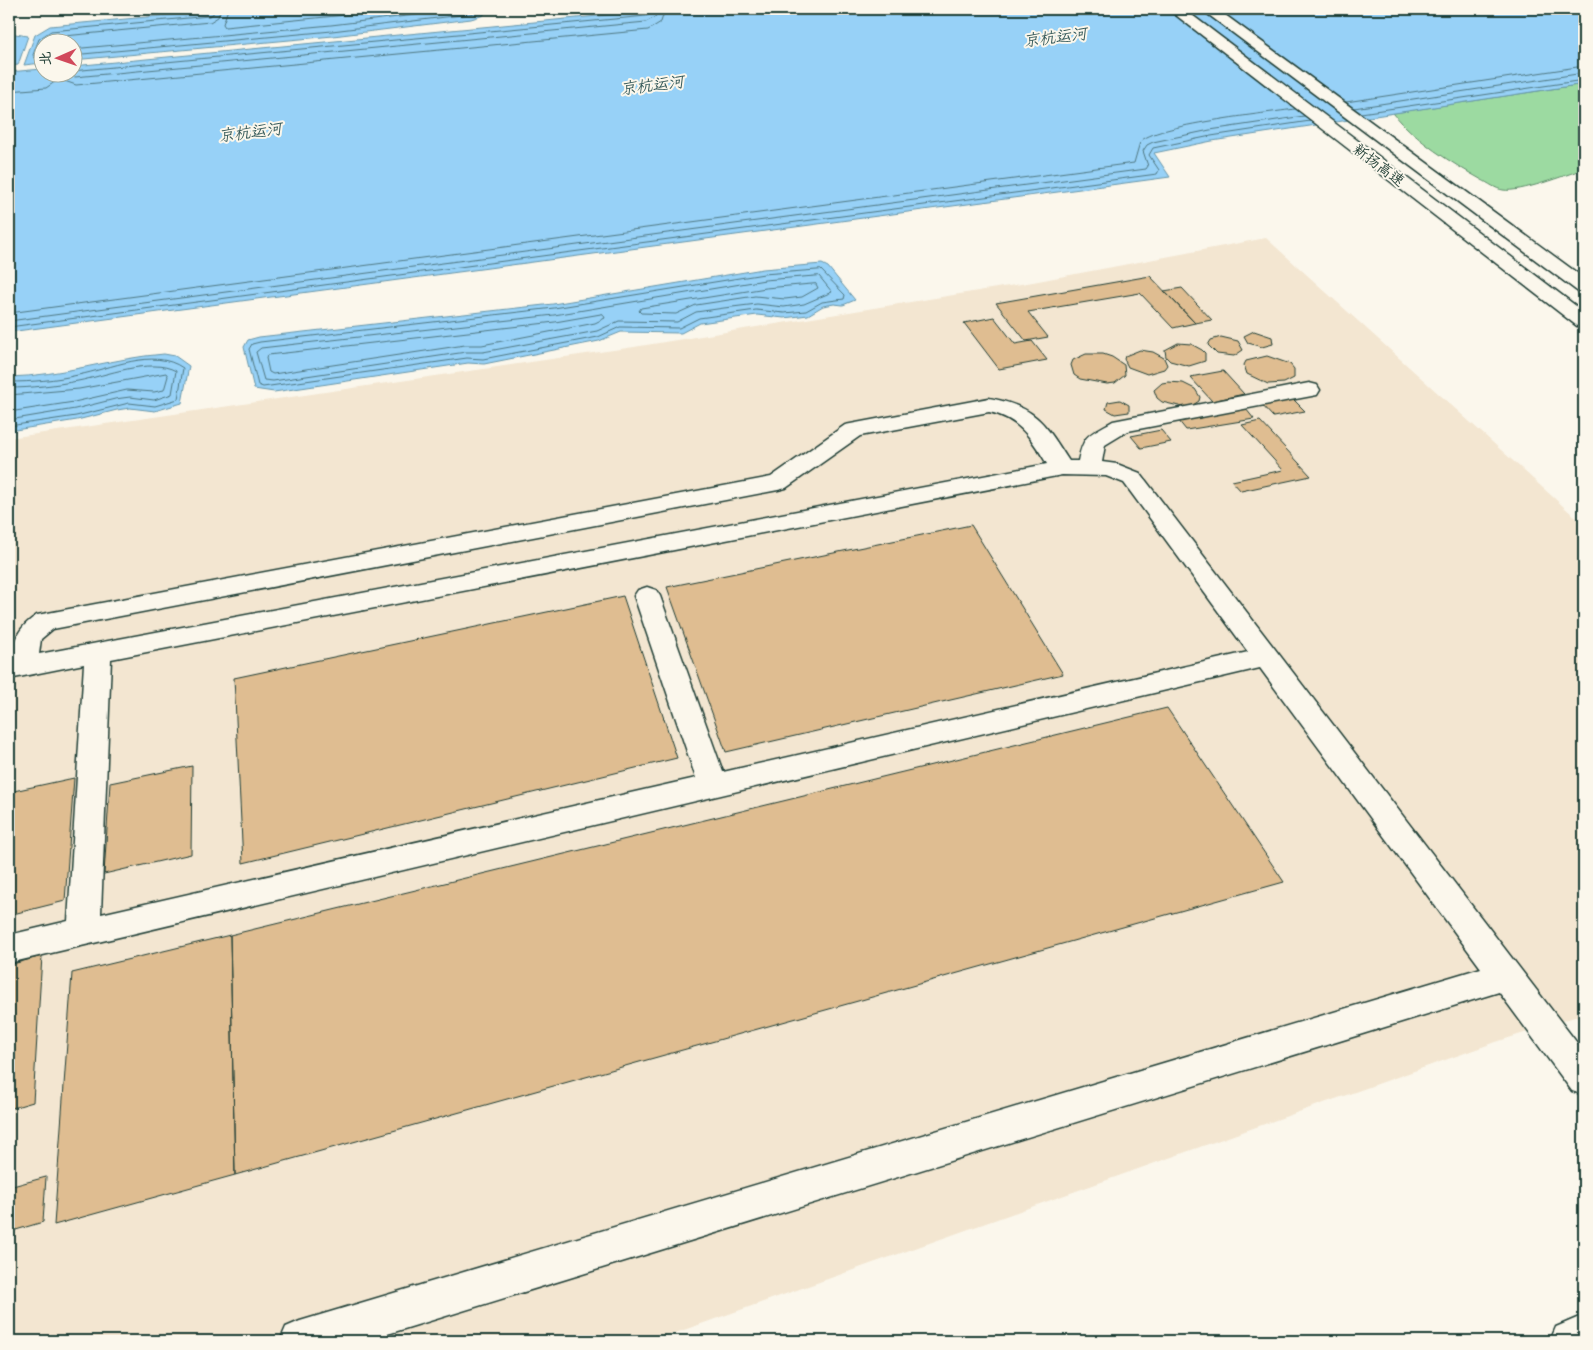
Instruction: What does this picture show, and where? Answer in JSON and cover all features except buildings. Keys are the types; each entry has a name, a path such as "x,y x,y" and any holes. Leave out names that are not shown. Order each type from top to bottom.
{"main road":[{"name":"新扬高速","path":"1174,9 1584,322"},
{"name":"新扬高速","path":"1208,9 1584,286"},
{"path":"1089,467 1094,442 1120,426 1309,390"},
{"path":"16,668 32,629 46,621 778,483 853,430 989,405 1005,407 1020,414 1033,425 1062,468"},
{"path":"16,668 1062,468 1089,467 1109,469 1132,478 1584,1079"},
{"path":"579,521 590,558"},
{"path":"647,596 713,785"},
{"path":"84,931 98,652"},
{"path":"9,948 1267,657"},
{"path":"300,1341 1506,975"},
{"path":"1570,1341 1584,1335"}],"shaded area":[{"path":"1266,238 1584,525 1584,1014 1496,1042 653,1341 9,1341 9,438 634,347 1033,282"}],"green space":[{"path":"1584,84 1584,169 1520,189 1503,190 1458,166 1434,151 1393,113"}],"water":[{"path":"234,9 484,9 484,15 471,19 333,36 82,59 82,32 40,32 50,26"},
{"name":"京杭运河","path":"671,9 1584,9 1584,84 1212,141 1154,153 1170,177 9,332 9,72 32,70 32,82 82,82 82,65"},
{"path":"9,33 28,36 18,65 9,66"},
{"path":"32,43 32,64 24,65"},
{"path":"822,264 828,267 855,300 843,305 823,306 808,315 784,318 757,315 700,323 681,333 621,332 599,341 484,364 468,363 274,392 254,389 244,347 248,340 259,337 553,304 763,269"},
{"path":"164,354 175,356 189,366 182,403 155,411 130,408 77,420 9,431 9,377 48,374 125,359"}]}
